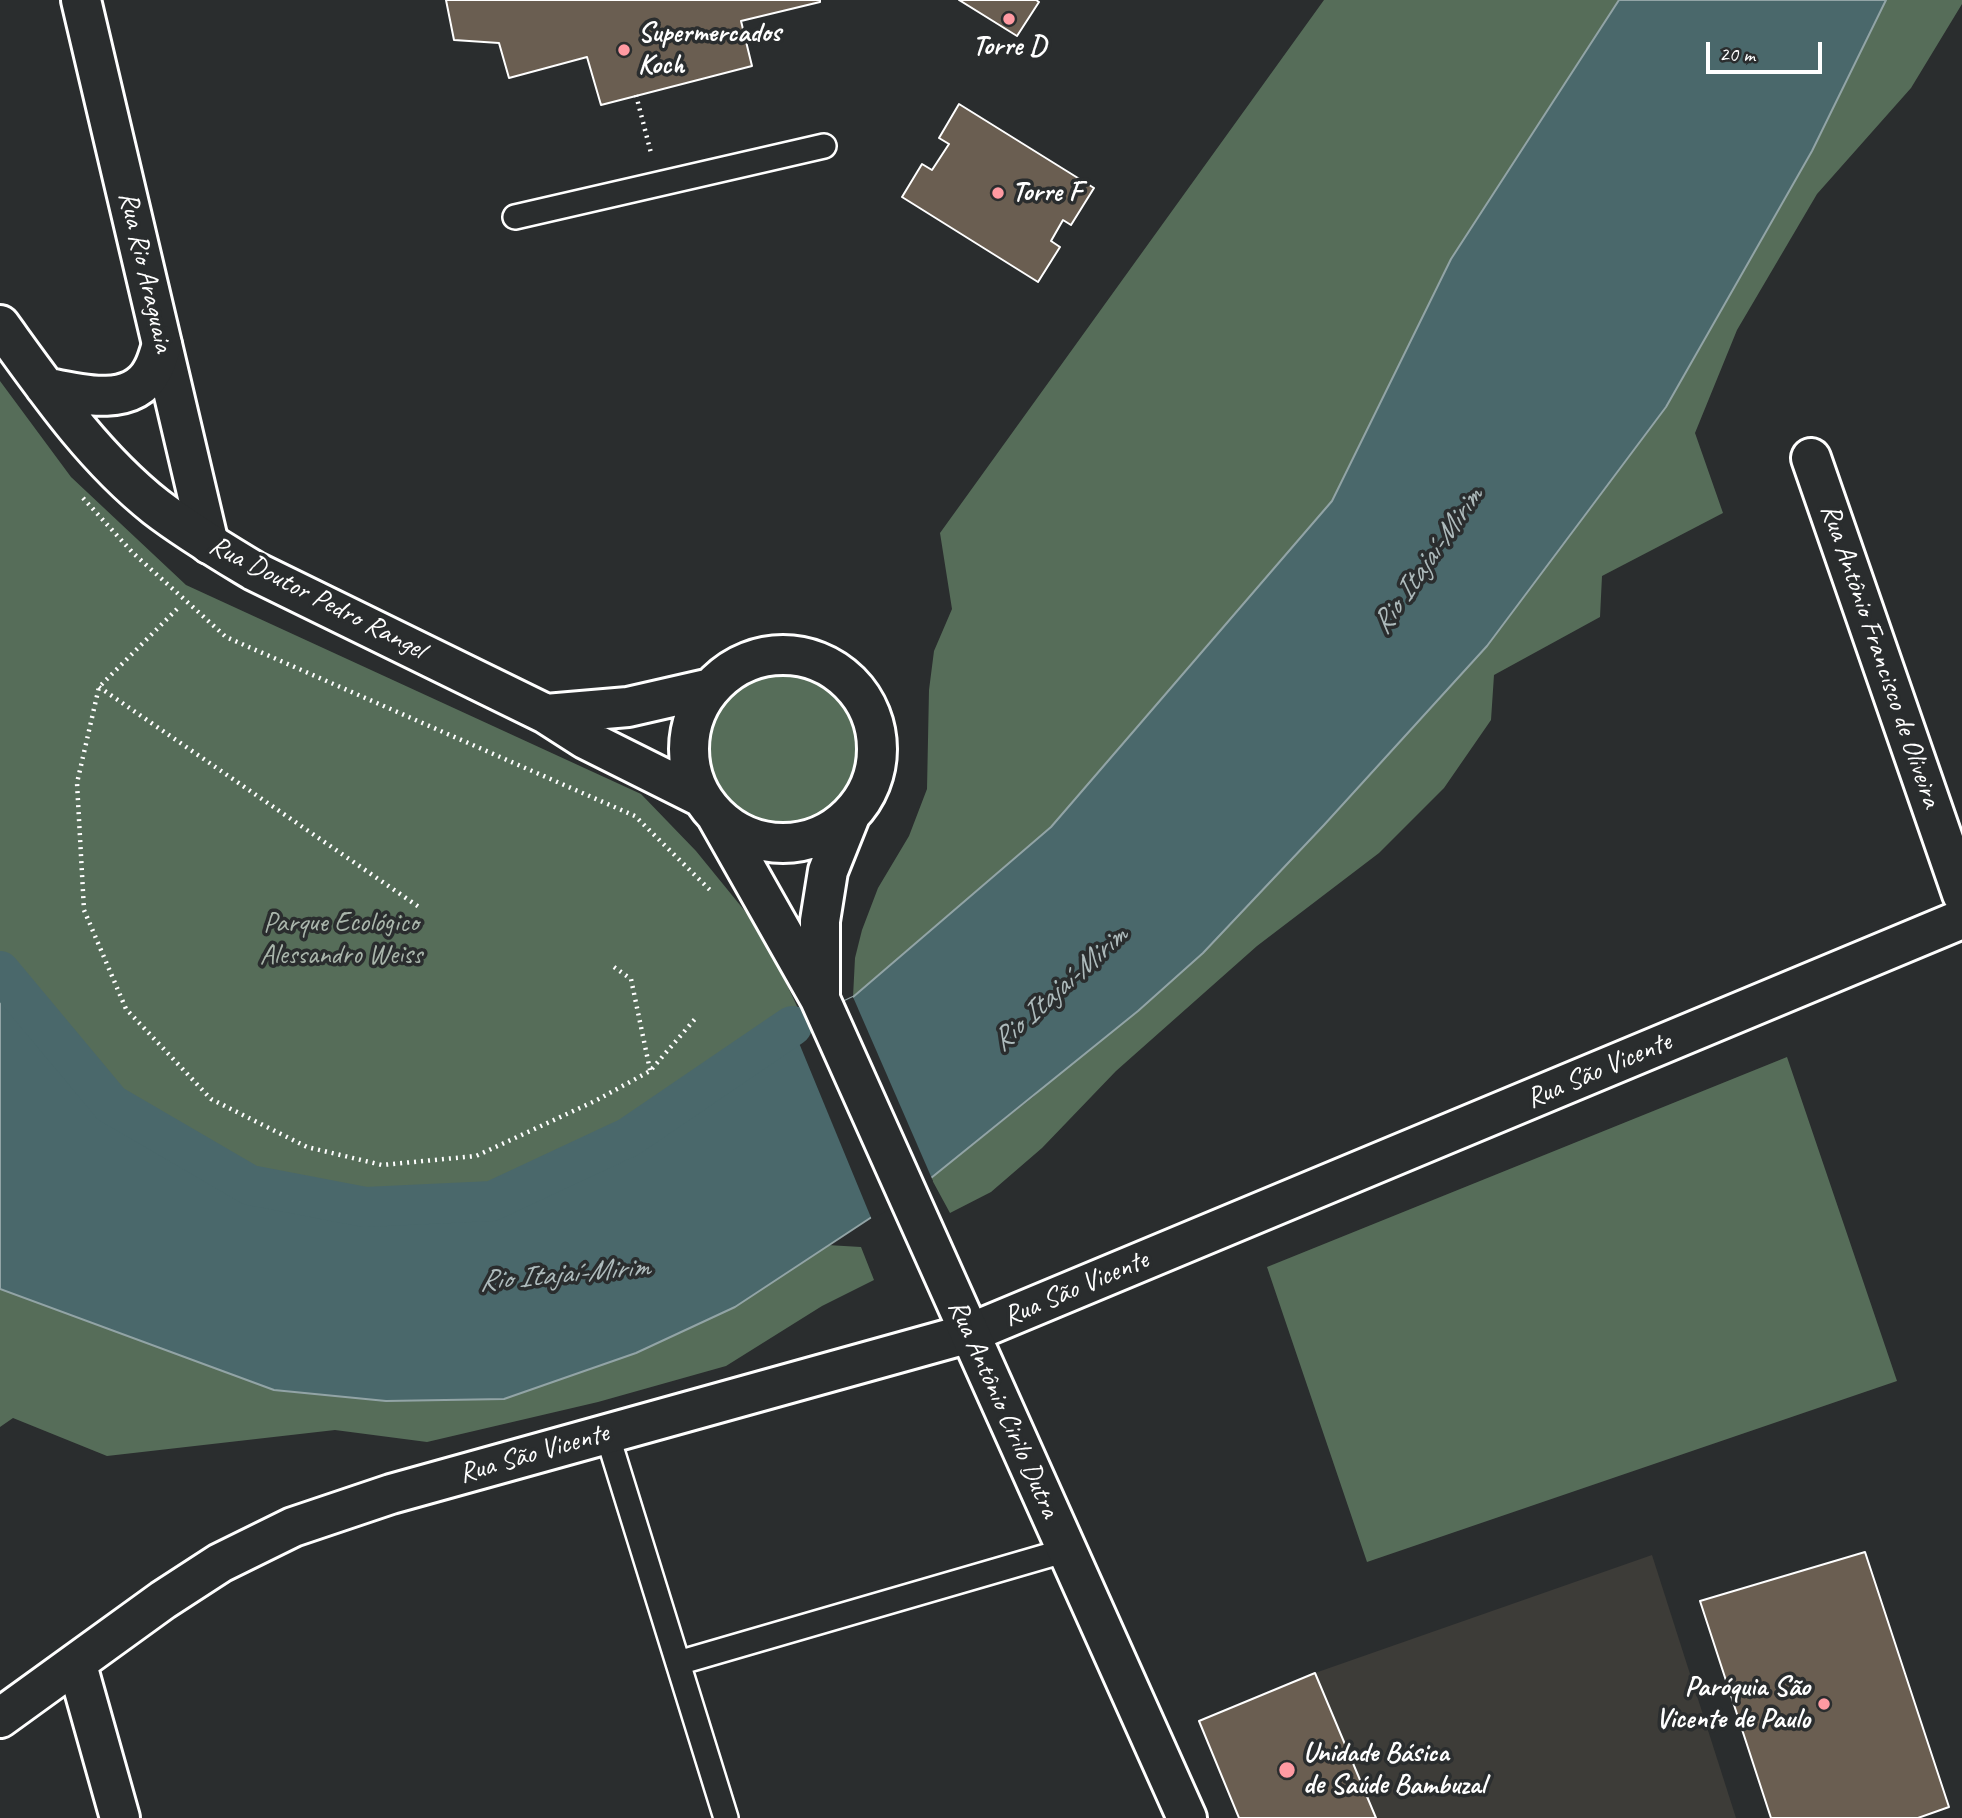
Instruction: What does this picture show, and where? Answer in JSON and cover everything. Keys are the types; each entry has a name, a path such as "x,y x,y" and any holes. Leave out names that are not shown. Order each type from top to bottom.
{"street":[{"name":"Rua Rio Araguaia","path":"81,0 209,544"},
{"name":"Rua Doutor Pedro Rangel","path":"0,325 45,387 114,468 155,506 209,544 254,571 546,714 585,739 709,807"},
{"path":"45,387 98,399 119,393 140,384 152,373 162,345"},
{"name":"Rua Antônio Francisco de Oliveira","path":"1811,458 1962,894"},
{"path":"787,655 814,660 840,674 862,697 875,726 877,758 869,790 850,816 827,833 799,843 770,843 742,834 709,807 691,766 690,738 697,712 711,688 733,669 759,658 787,655"},
{"path":"546,714 628,707 711,688"},
{"name":"Rua Antônio Cirilo Dutra","path":"709,807 822,1005 1187,1818"},
{"name":"Rua Antônio Cirilo Dutra","path":"822,1005 820,921 828,871 850,816"},
{"name":"Rua São Vicente","path":"0,1718 77,1665 163,1600 209,1570 293,1527 391,1494 970,1334 1962,919"},
{"path":"77,1665 120,1818"}],"lane":[{"path":"515,217 824,146"},
{"path":"607,1434 726,1818"},
{"path":"678,1663 1067,1550"}],"path":[{"path":"636,95 659,184"},
{"path":"82,496 133,553 226,637 635,816 713,893"},
{"path":"177,610 99,687 77,783 84,909 126,1009 211,1099 307,1147 382,1165 476,1156 595,1101 650,1071 695,1020"},
{"path":"99,687 419,907"},
{"path":"614,967 631,979 650,1071"}],"shaded area":[{"path":"1652,1555 1736,1818 1376,1818 1315,1673"}],"green space":[{"path":"1324,0 1619,0 1451,259 1332,501 1051,827 853,997 855,958 862,930 878,888 909,836 927,789 929,690 934,651 952,609 940,533"},
{"path":"1886,0 1962,0 1962,4 1911,88 1817,194 1737,330 1695,433 1723,513 1602,576 1600,617 1494,675 1491,720 1444,788 1379,853 1257,946 1116,1071 1042,1148 991,1192 950,1213 931,1178 1033,1097 1324,825 1487,646 1666,407 1812,151"},
{"name":"Parque Ecológico Alessandro Weiss","path":"0,381 71,477 186,585 641,794 696,851 762,932 804,1021 629,1137 492,1201 365,1207 250,1185 111,1104 0,971"},
{"path":"785,673 814,679 838,695 854,719 860,748 854,777 838,801 814,817 785,823 756,817 732,801 716,777 710,748 716,719 732,695 756,679"},
{"path":"1787,1057 1897,1381 1367,1562 1267,1267"},
{"path":"827,1245 861,1247 874,1280 822,1306 726,1366 598,1402 427,1442 335,1430 107,1456 13,1418 0,1427 0,1289 274,1390 386,1401 735,1307"}],"water":[{"name":"Rio Itajaí-Mirim","path":"1619,0 1886,0 1812,151 1666,407 1487,646 1203,953 1138,1011 931,1178 735,1307 636,1353 504,1399 386,1401 274,1390 0,1289 0,971 111,1104 250,1185 365,1207 492,1201 629,1137 791,1026 853,997 1051,827 1332,501 1451,259"}],"pier":[{"path":"853,997 933,1181 872,1220 792,1026"}],"building":[{"name":"Supermercados Koch","path":"446,0 820,2 741,21 752,66 601,105 587,57 509,78 499,43 454,40"},
{"name":"Torre D","path":"959,0 1036,0 1039,2 1017,36"},
{"name":"Torre F","path":"959,104 1094,188 1071,225 1063,220 1051,241 1060,247 1038,282 902,197 922,164 932,170 949,144 939,138"},
{"name":"Paróquia São Vicente de Paulo","path":"1865,1552 1949,1807 1918,1818 1771,1818 1700,1601"},
{"name":"Unidade Básica de Saúde Bambuzal","path":"1315,1673 1376,1818 1239,1818 1199,1721"}],"waterway":[{"path":"0,971 111,1104 250,1185 365,1207 492,1201 629,1137 792,1026"}],"place":[{"name":"Torre D","path":"1009,19"},
{"name":"Supermercados Koch","path":"624,50"},
{"name":"Torre F","path":"998,193"},
{"name":"Paróquia São Vicente de Paulo","path":"1824,1704"},
{"name":"Unidade Básica de Saúde Bambuzal","path":"1287,1770"}]}
